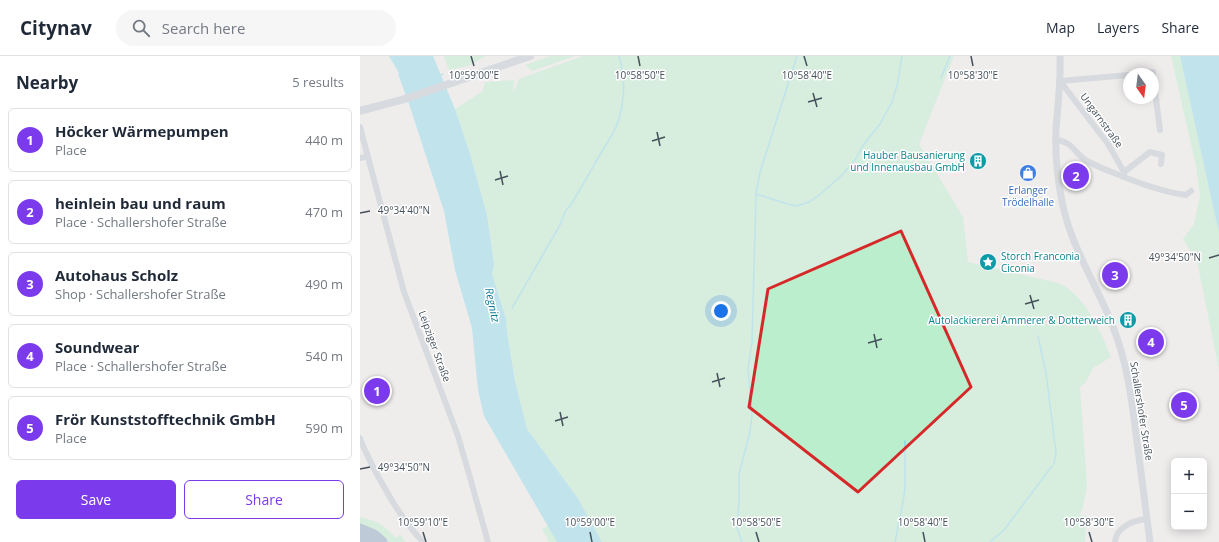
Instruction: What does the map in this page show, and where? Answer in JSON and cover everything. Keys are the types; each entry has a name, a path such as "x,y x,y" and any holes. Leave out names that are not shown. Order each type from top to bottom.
{"highway":[{"path":"360,529 374,535 382,542"},
{"path":"360,537 370,542"}],"main road":[{"path":"360,111 447,85 530,56"}],"street":[{"name":"Schallershofer Straße","path":"1060,56 1056,140 1058,178 1066,222 1114,329 1124,362 1131,394 1150,542"},
{"path":"1060,81 1123,76"},
{"name":"Ungarnstraße","path":"1060,81 1108,144 1124,174"},
{"path":"1157,104 1160,130"},
{"name":"Leipziger Straße","path":"360,127 404,292 458,436 488,542"},
{"path":"1056,140 1066,142 1071,145 1077,153 1089,162 1124,174 1142,184 1165,191 1186,195 1191,191"},
{"path":"1124,174 1150,152 1162,155 1161,164"},
{"path":"360,158 368,156"},
{"path":"360,438 388,494 423,542"},
{"path":"1115,542 1115,537 1121,529 1135,521 1147,519"}],"highlighted area":[{"path":"901,231 971,387 858,492 749,407 768,289"}],"green space":[{"path":"444,56 486,56 468,66 449,70"},
{"path":"550,56 575,56 532,71 525,65"},
{"path":"583,56 954,56 919,144 963,217 968,262 1058,283 1067,288 1084,304 1103,337 1111,357 1093,368 1086,382 1080,387 1087,486 1080,515 1086,515 1085,542 602,542 577,497 527,429 515,381 506,319 492,274 494,264 487,215 470,154 455,109 483,91 485,82 514,80 513,93 519,79"},
{"path":"1171,56 1180,56 1219,232 1219,370 1197,261 1183,239 1194,224 1200,196 1196,166"},
{"path":"360,517 380,524 396,538 400,535 406,542 385,542 360,526"},
{"path":"548,526 557,542 549,542 542,529"}],"water":[{"name":"Regnitz","path":"389,56 433,56 455,109 470,154 487,215 494,264 492,274 506,319 515,381 527,429 577,497 602,542 557,542 484,416 478,390 472,328 455,270 444,211 398,74 399,73"},
{"path":"1180,56 1219,56 1219,232 1214,211"}],"waterway":[{"path":"594,165 614,132 619,119 624,92 623,73 619,56"},
{"path":"742,542 737,528 739,474 749,436 752,416 748,369 752,342 756,194 760,172 797,56"},
{"path":"756,194 797,206 809,202 818,196 841,176 855,160 864,144 880,124 892,102 898,82 902,56"},
{"path":"941,78 950,56"},
{"path":"512,308 560,225 565,212 593,167"},
{"path":"1038,336 1046,373 1056,453 1054,464"},
{"path":"895,542 905,488 905,441"},
{"path":"990,542 1004,530 1052,466"}],"place":[{"name":"Hauber Bausanierung und Innenausbau GmbH","path":"978,161"},
{"name":"Erlanger Trödelhalle","path":"1028,173"},
{"name":"heinlein bau und raum","path":"1076,176"},
{"name":"Storch Franconia Ciconia","path":"988,262"},
{"name":"Autohaus Scholz","path":"1115,275"},
{"name":"Autolackiererei Ammerer & Dotterweich","path":"1128,320"},
{"name":"Soundwear","path":"1151,342"},
{"name":"Höcker Wärmepumpen","path":"377,391"},
{"name":"Frör Kunststofftechnik GmbH","path":"1184,405"}]}
